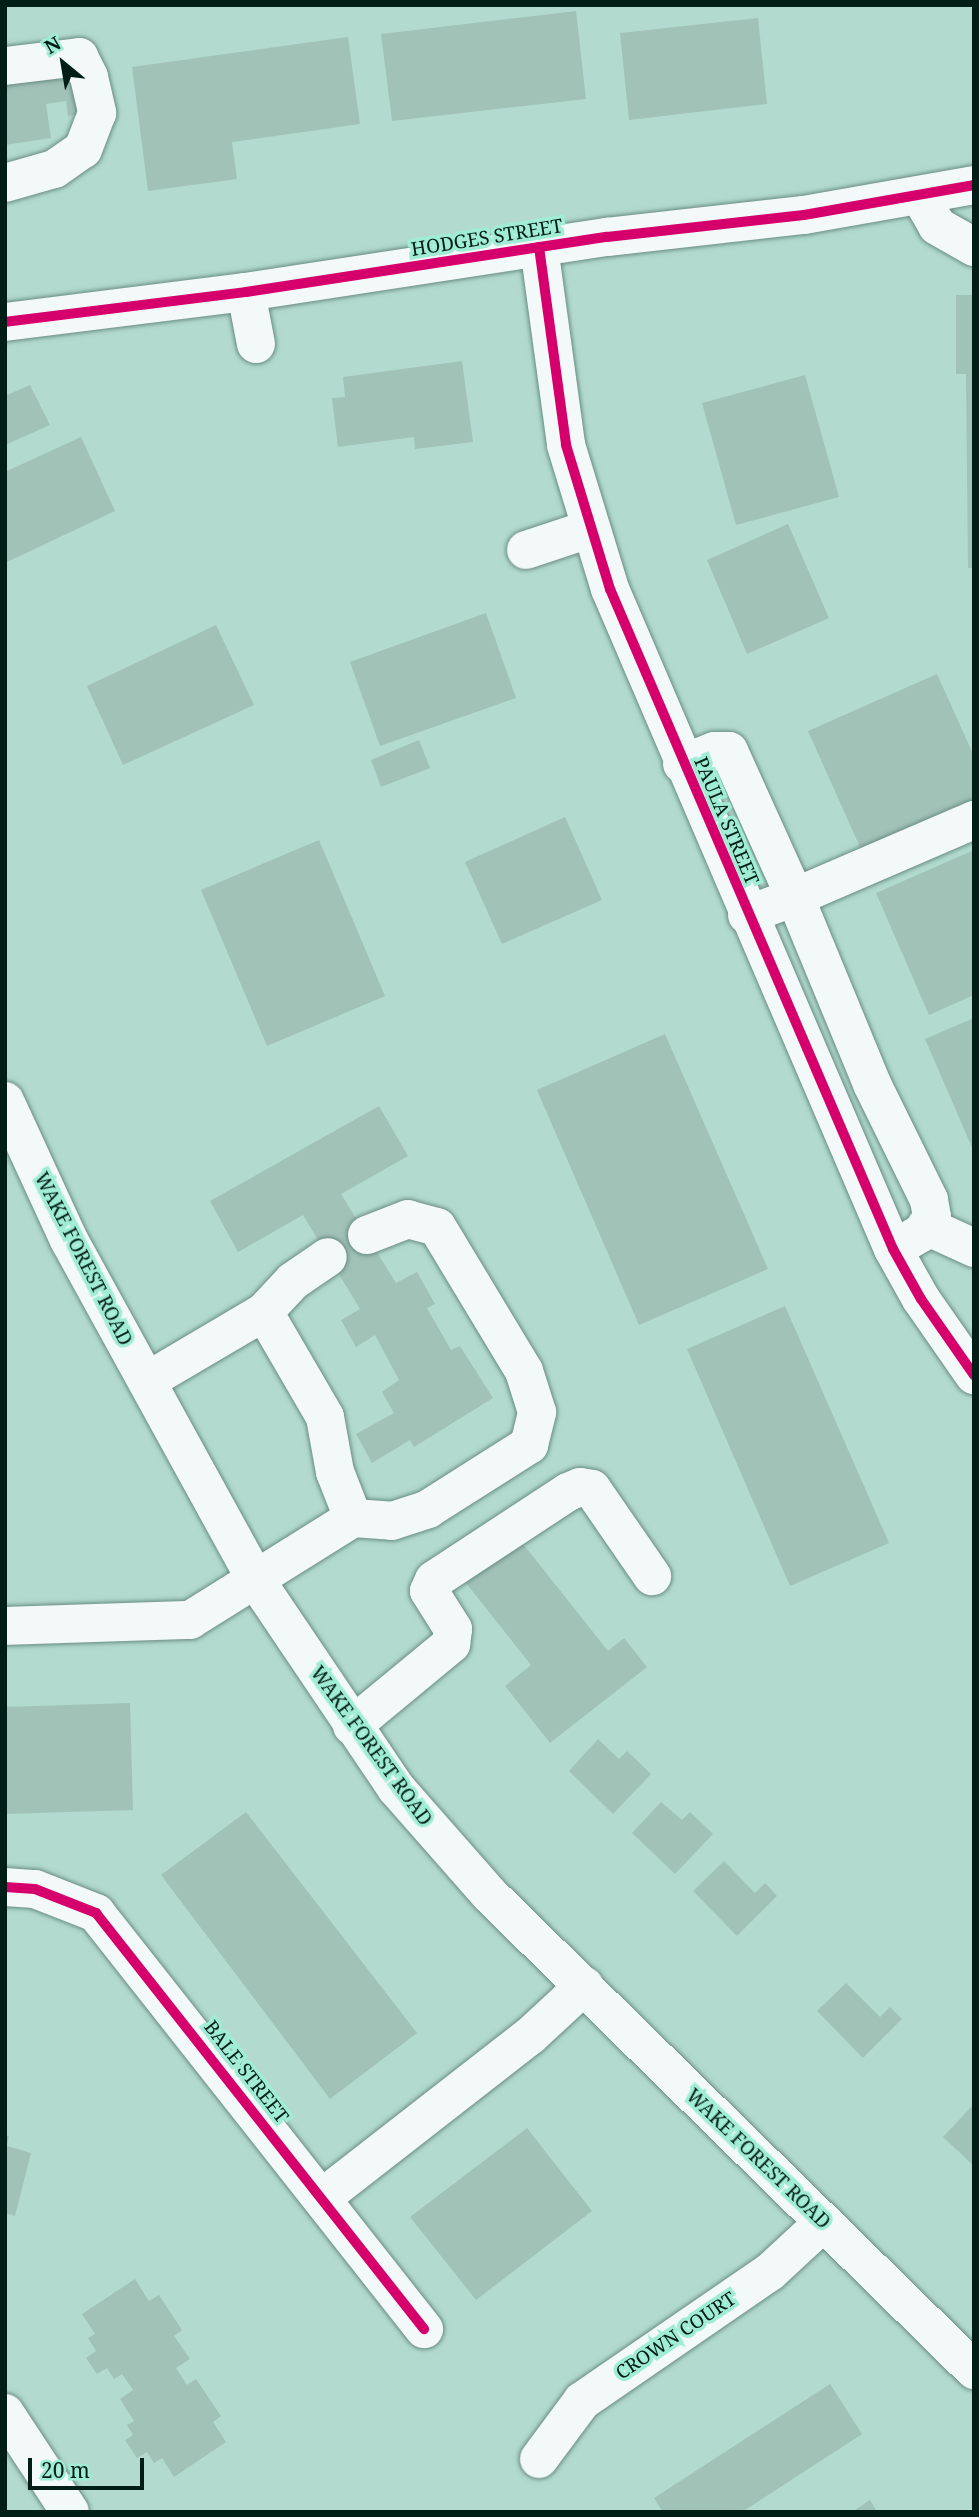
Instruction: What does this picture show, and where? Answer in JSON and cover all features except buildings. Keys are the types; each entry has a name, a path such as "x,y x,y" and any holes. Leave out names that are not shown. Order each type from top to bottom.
{"street":[{"path":"5,66 79,57 89,77 97,113 83,149 54,169 5,183"},
{"name":"HODGES STREET","path":"5,322 246,292 539,247 920,196 974,185"},
{"path":"920,196 937,226 974,247"},
{"name":"PAULA STREET","path":"539,247 566,445 589,529 682,764 893,1249 921,1299 974,1375"},
{"path":"246,292 256,344"},
{"path":"526,550 589,529"},
{"path":"682,764 715,751 729,751 795,897 872,1084 929,1200 932,1217 926,1226 893,1249"},
{"path":"747,915 974,820"},
{"path":"830,1106 872,1084"},
{"name":"WAKE FOREST ROAD","path":"5,1101 69,1240 255,1579 352,1726 442,1842 584,1986 974,2370"},
{"path":"5,1626 190,1620 353,1518 392,1521 428,1509 528,1445 537,1412 524,1371 437,1227 408,1219 367,1235"},
{"path":"926,1226 974,1248"},
{"path":"147,1381 264,1312 293,1281 328,1257"},
{"path":"264,1312 325,1417 335,1472 353,1518"},
{"path":"352,1726 451,1644 453,1629 429,1591 434,1580 568,1492 580,1487 592,1489 652,1576"},
{"name":"BALE STREET","path":"5,1887 35,1889 96,1913 323,2197 424,2329"},
{"path":"323,2197 530,2036 584,1986"},
{"name":"CROWN COURT","path":"539,2459 582,2401 770,2272 823,2223"},
{"path":"5,2413 70,2512"}],"cycle path":[{"path":"5,322 246,292 607,237 804,215 974,185"},
{"path":"539,247 566,445 610,589 893,1249 921,1299 974,1375"},
{"path":"5,1887 35,1889 96,1913 424,2329"}]}
